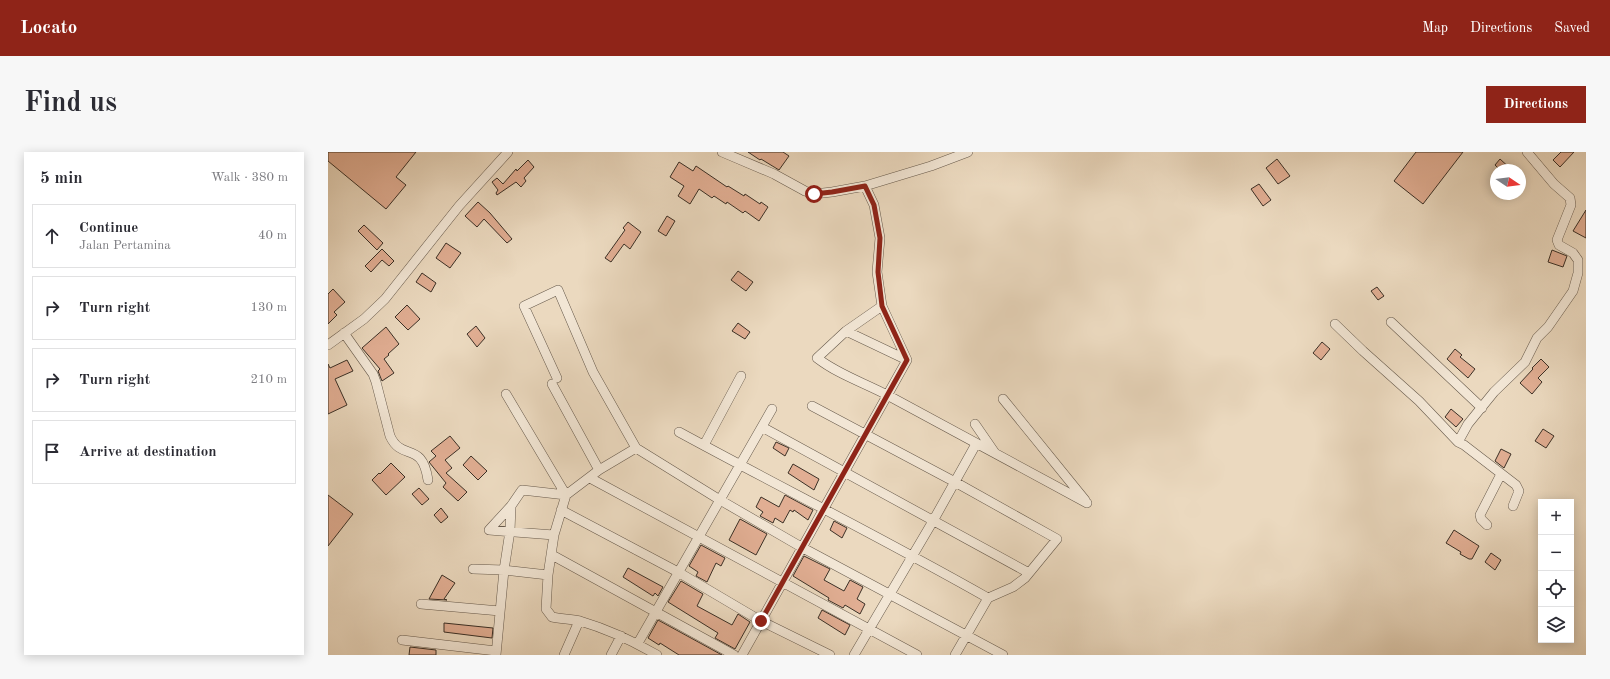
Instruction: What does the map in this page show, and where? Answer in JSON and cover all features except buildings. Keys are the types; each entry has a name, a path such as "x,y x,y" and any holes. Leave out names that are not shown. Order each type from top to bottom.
{"street":[{"path":"328,345 364,319 385,299 459,206 508,152"},
{"path":"727,153 774,174 804,191 814,194 865,186 931,166 968,152"},
{"path":"1458,442 1468,424 1494,392 1525,362 1537,338 1548,327 1573,291 1578,274 1578,260 1576,255 1561,247 1557,240 1571,205 1570,198 1554,184 1527,152"},
{"path":"865,186 874,205 880,238 878,272 882,306 907,360"},
{"path":"599,470 554,381 524,306 558,290 593,372 636,448 720,500 803,548 1003,655"},
{"path":"882,306 846,331 817,358 829,367 887,395 996,455 1087,502 1003,399"},
{"path":"1391,322 1482,408"},
{"path":"1335,324 1363,352 1419,401 1458,442 1516,485 1519,491 1513,506"},
{"path":"846,331 907,360"},
{"path":"344,333 373,374 393,442 402,450 407,450 420,457 425,464 428,480"},
{"path":"742,655 907,360"},
{"path":"704,446 741,376"},
{"path":"506,394 566,495"},
{"path":"812,406 955,482 1057,539 1025,578 1013,587 988,598 955,655"},
{"path":"638,643 772,409"},
{"path":"975,424 996,455"},
{"path":"762,427 845,471 933,521 1030,572"},
{"path":"679,432 739,466 913,555 988,598"},
{"path":"854,655 933,521 976,444"},
{"path":"636,448 599,470 566,495 554,535 548,575 546,609 552,618 579,621 638,643 657,655"},
{"path":"1487,525 1481,519 1480,515 1501,474"},
{"path":"590,478 917,655"},
{"path":"554,535 489,530 511,506 522,490 566,495"},
{"path":"402,640 496,653 504,570 510,531 511,506"},
{"path":"561,510 678,572 761,621 830,655"},
{"path":"552,555 655,613 734,655"},
{"path":"473,569 504,570 548,575"},
{"path":"421,604 500,612"},
{"path":"564,655 579,621"},
{"path":"611,655 621,636"}],"route":[{"path":"761,621 907,360 882,306 878,272 880,238 874,205 865,186 814,194"}]}
